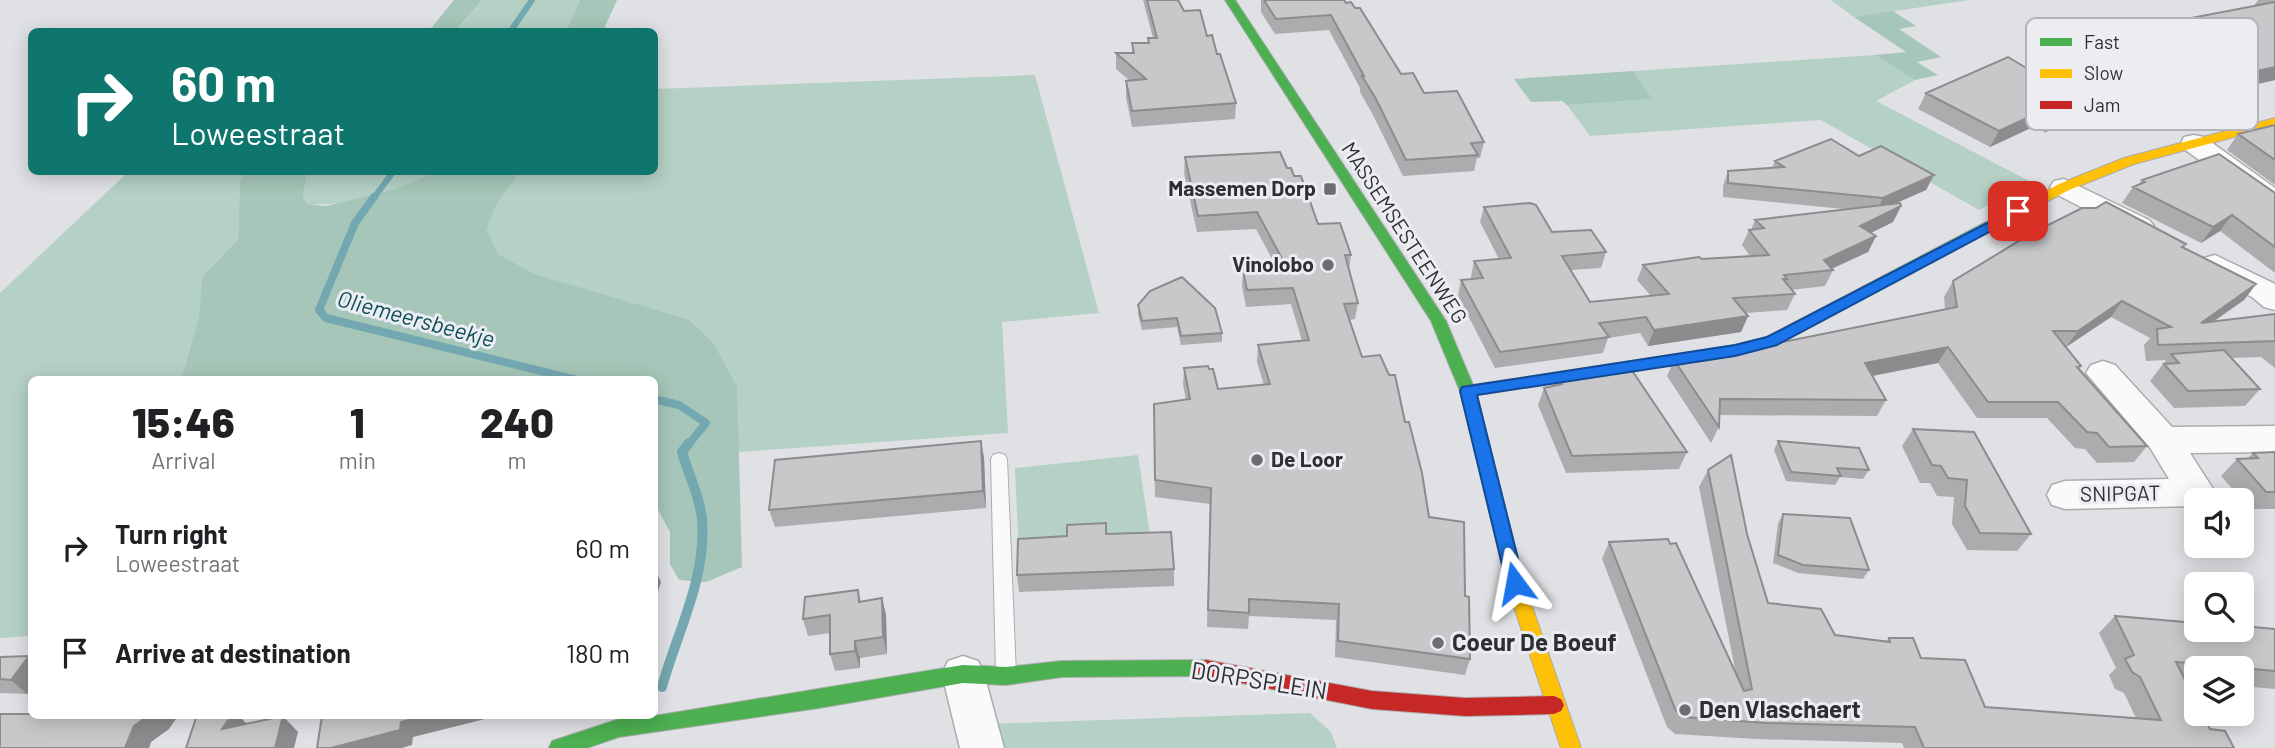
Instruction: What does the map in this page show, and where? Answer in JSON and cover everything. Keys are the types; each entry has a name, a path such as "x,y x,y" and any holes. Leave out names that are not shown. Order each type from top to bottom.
{"street":[{"name":"MASSEMSESTEENWEG","path":"1231,0 1438,321 1468,391 1515,583 1554,705 1571,748"},
{"path":"2258,126 2275,122"},
{"path":"1468,391 1735,350 1772,341 2064,187 2129,161 2244,130"},
{"path":"2194,143 2275,201"},
{"path":"2064,187 2263,290 2275,300"},
{"name":"SNIPGAT","path":"2065,495 2197,492 2163,440 2103,373"},
{"path":"2163,440 2275,439"},
{"name":"DORPSPLEIN","path":"559,748 619,727 819,699 963,674 1006,676 1062,669 1213,668 1372,700 1465,708 1554,705"},
{"path":"963,674 982,748"}],"lane":[{"path":"999,458 1006,676"}],"green space":[{"path":"454,0 482,0 459,28 431,28"},
{"path":"482,0 580,0 567,28 459,28"},
{"path":"580,0 617,0 604,28 567,28"},
{"path":"1831,0 1969,0 1854,17"},
{"path":"1893,11 1916,26 1899,29 1941,57 1917,62 1938,75 1915,80 1875,55 1906,52 1854,17"},
{"path":"1875,55 1915,80 1876,101 2031,182 1979,210 1821,120 1590,136 1567,105 1651,99 1633,71"},
{"path":"1633,71 1652,99 1567,105 1562,101 1531,102 1514,79"},
{"path":"1035,75 1099,313 1002,322 1008,433 738,452 737,386 713,342 689,321 535,274 498,254 487,230 496,205 518,175 658,175 658,89"},
{"path":"125,175 243,175 240,181 238,239 202,277 199,316 182,376 28,376 28,636 0,638 0,293"},
{"path":"243,175 307,175 303,197 307,204 326,206 393,190 430,175 518,175 496,205 487,230 498,254 535,274 689,320 713,342 737,386 742,567 706,582 679,580 670,564 670,532 658,510 658,376 182,376 199,316 202,277 238,239 240,181"},
{"path":"307,175 431,175 374,196 340,203 307,204 303,197"},
{"path":"1138,455 1152,550 1019,557 1015,468"},
{"path":"1310,713 1331,732 1337,748 991,748 985,724"}],"building":[{"path":"1147,0 1178,0 1184,11 1200,10 1207,36 1212,35 1236,103 1132,111 1126,81 1146,79 1116,53 1134,53 1132,43 1149,43 1148,38 1157,38"},
{"path":"1264,0 1344,0 1346,3 1351,2 1355,8 1360,8 1401,74 1413,73 1424,93 1457,91 1484,142 1471,143 1478,155 1406,160 1331,15 1276,19"},
{"path":"2275,2 2275,67 2258,71 2258,18 2191,18"},
{"path":"2008,57 2026,68 2026,118 1999,131 1926,93"},
{"path":"2275,125 2275,160 2238,134"},
{"path":"1831,139 1859,156 1881,146 1934,175 1883,198 1728,183 1728,171 1784,167 1775,161"},
{"path":"1280,152 1294,176 1301,176 1318,224 1340,223 1351,255 1345,255 1358,303 1344,304 1362,357 1380,355 1389,375 1395,375 1405,422 1409,422 1422,473 1429,517 1464,522 1465,596 1469,597 1470,659 1338,641 1339,604 1249,599 1249,613 1208,610 1211,488 1155,480 1154,404 1190,399 1184,368 1208,366 1213,369 1218,389 1270,384 1258,345 1309,340 1293,288 1247,290 1243,270 1287,268 1257,212 1198,216 1185,157"},
{"path":"2219,154 2275,193 2275,247 2232,215 2213,227 2133,187 2145,182 2142,180"},
{"path":"2106,202 2186,244 2182,247 2256,284 2201,323 2275,314 2275,341 2158,345 2157,329 2171,327 2122,301 2078,331 2053,331 2081,366 2077,367 2147,446 2109,447 2097,433 2087,432 2058,402 1988,402 1948,347 1865,363 1886,400 1720,399 1719,427 1674,360 1743,350 1957,307 1953,281 2032,233 2082,208 2096,208"},
{"path":"1530,203 1536,205 1552,232 1591,230 1606,252 1562,256 1590,302 1669,294 1643,265 1699,257 1769,255 1749,230 1764,228 1755,220 1900,203 1901,206 1860,226 1876,236 1824,260 1833,270 1784,275 1787,279 1783,279 1795,294 1733,298 1748,316 1654,330 1646,317 1599,323 1609,337 1500,352 1461,280 1483,278 1474,261 1511,258 1484,207"},
{"path":"1182,277 1215,308 1222,333 1181,336 1177,318 1142,321 1138,305 1150,291"},
{"path":"2224,350 2260,389 2188,391 2164,364 2179,363 2171,354"},
{"path":"1629,366 1687,452 1572,456 1544,388 1562,384 1558,377"},
{"path":"1913,429 1974,432 2031,534 1980,533 1965,506 1967,480 1948,478 1941,466 1932,465"},
{"path":"981,441 983,491 769,510 775,460"},
{"path":"1778,441 1859,448 1869,470 1837,468 1841,476 1791,472"},
{"path":"2275,452 2275,492 2266,492 2237,459 2258,458 2253,453"},
{"path":"1731,455 1747,534 1768,603 1821,609 1835,635 1890,642 1889,638 1913,638 1921,658 1965,660 1985,707 2161,720 2140,677 2132,672 2125,659 2134,655 2115,616 2184,622 2184,642 2254,642 2254,627 2275,629 2275,671 2254,669 2254,656 2184,656 2184,663 2176,662 2184,678 2184,726 2208,726 2210,729 2225,731 2234,748 1924,748 1915,727 1767,723 1684,717 1676,711 1609,542 1668,539 1670,544 1676,543 1744,691 1752,689 1708,470"},
{"path":"1783,514 1850,518 1869,570 1803,565 1778,555"},
{"path":"1106,523 1106,534 1171,532 1174,569 1017,575 1018,539 1067,536 1067,525"},
{"path":"858,590 859,602 882,598 883,637 855,641 855,651 830,654 830,615 803,619 805,597"},
{"path":"28,656 11,680 0,679 0,657"},
{"path":"0,714 28,714 28,719 144,719 134,726 125,748 0,748"},
{"path":"196,719 229,719 222,729 269,719 282,719 275,748 186,748"},
{"path":"322,719 412,719 401,722 400,730 331,748 317,748"}],"waterway":[{"name":"Oliemeersbeekje","path":"513,28 532,0"},
{"name":"Oliemeersbeekje","path":"373,199 391,175"},
{"name":"Oliemeersbeekje","path":"374,197 355,223 319,310 326,318 561,376"},
{"name":"Oliemeersbeekje","path":"658,400 679,405 706,423 688,445"},
{"name":"Oliemeersbeekje","path":"662,687 690,604 700,562 701,510 682,452 689,443"}],"traffic: fast":[{"path":"1230,0 1438,321 1468,391 1482,447"},
{"path":"1468,391 1735,350 1772,341 1991,225"},
{"path":"559,748 619,728 819,699 963,674 1006,676 1062,669 1206,668"}],"traffic: slow":[{"path":"2258,127 2275,122"},
{"path":"1991,225 2064,187 2129,161 2245,130"},
{"path":"1482,447 1515,583 1571,748"}],"traffic: jam":[{"path":"1206,668 1372,700 1465,707 1554,705"}],"place":[{"name":"Massemen Dorp","path":"1330,189"},
{"name":"Vinolobo","path":"1328,265"},
{"name":"De Loor","path":"1257,460"},
{"name":"Coeur De Boeuf","path":"1438,643"},
{"name":"Den Vlaschaert","path":"1685,710"}],"route":[{"path":"1515,583 1468,391 1735,350 1772,341 1798,330 2018,211"}]}
